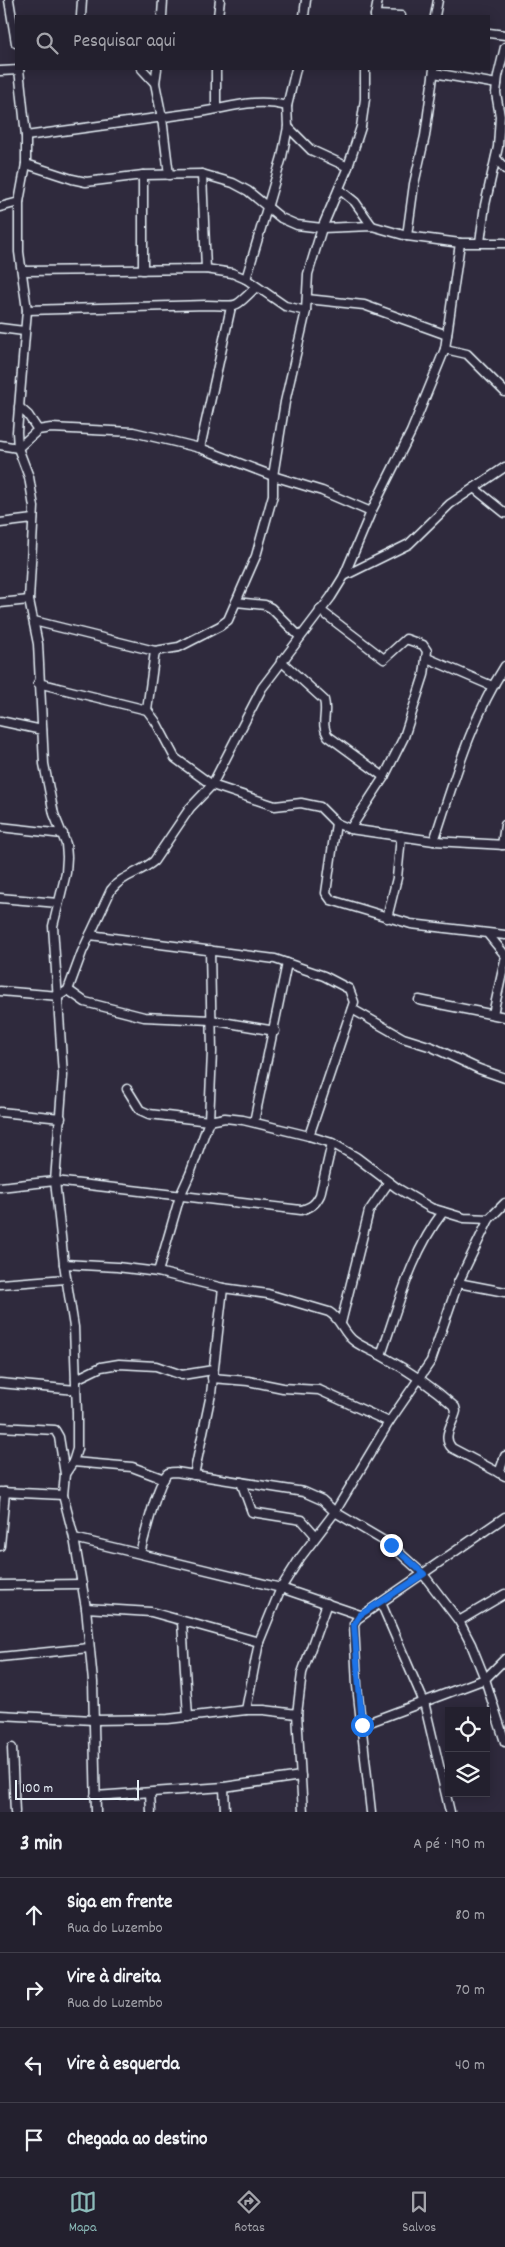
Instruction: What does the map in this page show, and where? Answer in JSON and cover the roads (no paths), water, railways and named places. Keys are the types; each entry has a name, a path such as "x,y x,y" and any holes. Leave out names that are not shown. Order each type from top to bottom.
{"street":[{"path":"9,0 15,37"},
{"path":"81,15 82,0"},
{"path":"162,15 163,0"},
{"path":"218,15 220,0"},
{"path":"304,15 306,0"},
{"path":"375,15 378,0"},
{"path":"435,15 438,0"},
{"path":"490,33 505,35"},
{"path":"480,242 502,116 497,84 505,47"},
{"path":"0,71 15,69"},
{"path":"19,70 26,136 26,164 19,202 19,252 27,310 16,432 18,448 29,477 34,507 29,600 38,644 38,683 44,764 54,814 66,844 66,872 52,926 64,1075 55,1181 64,1264 74,1327 76,1379 77,1449 74,1462 65,1474"},
{"path":"143,70 155,83"},
{"path":"157,70 155,83 162,118 169,175"},
{"path":"216,70 216,108"},
{"path":"246,279 268,208 288,127 288,106 296,70"},
{"path":"34,620 155,651 179,647 228,620 258,547 273,495 273,476 285,402 306,311 308,274 322,228 348,167 363,116 365,70"},
{"path":"407,236 434,71 497,84"},
{"path":"26,136 162,118 256,102 270,101 288,106"},
{"path":"288,127 311,150 348,167"},
{"path":"496,158 505,169"},
{"path":"26,164 86,182 143,175 202,174 233,183 248,191 289,222 322,228 372,226 407,236 460,243 505,243"},
{"path":"202,174 206,269"},
{"path":"143,175 143,270"},
{"path":"339,189 355,202 372,226"},
{"path":"0,206 19,202"},
{"path":"0,991 59,996 68,990 82,952 111,890 117,882 147,867 154,861 190,808 212,785 262,688 344,576 371,512 402,452 445,349 460,243"},
{"path":"23,271 206,269 232,273 246,279 284,306 306,311"},
{"path":"27,310 230,307 239,303 256,287"},
{"path":"306,299 364,305 447,336"},
{"path":"200,448 230,307"},
{"path":"0,328 24,331"},
{"path":"445,349 467,354 505,392"},
{"path":"19,407 28,415 38,430"},
{"path":"18,448 38,430 50,428 133,432 200,448 273,476 322,491 371,512"},
{"path":"2,444 16,432"},
{"path":"2,444 18,448"},
{"path":"344,576 408,544 450,504 505,467"},
{"path":"474,488 505,513"},
{"path":"0,523 33,519"},
{"path":"0,603 29,600"},
{"path":"236,602 265,605 271,608 300,637"},
{"path":"320,610 382,658 387,658 406,640 423,644 426,648 427,658 424,675 406,732 384,777 350,829"},
{"path":"147,710 155,651"},
{"path":"427,658 492,686"},
{"path":"281,661 324,700 323,726 328,736 384,777"},
{"path":"434,840 468,741 492,686 505,666"},
{"path":"38,683 147,710 156,722 175,758 212,785 275,806 301,803 320,807 336,823 350,829 434,840 503,845 505,825"},
{"path":"0,720 42,730"},
{"path":"336,823 326,893 328,897 387,918 411,924 505,935"},
{"path":"0,827 63,834"},
{"path":"387,918 397,878 401,836"},
{"path":"0,898 58,903"},
{"path":"488,934 505,955"},
{"path":"90,935 287,962 324,976 350,989 354,1002 309,1136"},
{"path":"158,1272 180,1196 209,1121 210,950"},
{"path":"493,1014 505,960"},
{"path":"254,1122 287,962"},
{"path":"68,990 85,1002 144,1017 211,1020 274,1031"},
{"path":"419,1000 505,1017"},
{"path":"352,1009 403,1038 432,1047 479,1070 505,1078"},
{"path":"127,1089 140,1110 149,1114 209,1121 225,1118 254,1122 332,1143 356,1157 388,1182 431,1208 464,1218 489,1219"},
{"path":"0,1112 61,1118"},
{"path":"0,1187 55,1181 301,1210 310,1208 316,1203 320,1195 332,1143"},
{"path":"341,1323 369,1211 388,1182"},
{"path":"246,1710 260,1642 281,1588 300,1558 335,1512 389,1422 431,1362 458,1283 489,1219 505,1203"},
{"path":"381,1355 418,1252 428,1231 443,1212"},
{"path":"64,1264 158,1272 223,1288 268,1294 329,1312 341,1323 355,1342 381,1355 438,1391 455,1407 455,1416 446,1439 452,1448 502,1474 505,1456"},
{"path":"0,1284 66,1279"},
{"path":"458,1283 505,1292"},
{"path":"194,1475 213,1374 223,1288"},
{"path":"76,1379 101,1367 119,1364 156,1366 182,1375 213,1374 283,1388 319,1390 389,1422"},
{"path":"0,1383 76,1390"},
{"path":"0,1427 54,1430 59,1437 65,1474 63,1495 74,1538 86,1608 93,1682 96,1812"},
{"path":"74,1462 132,1468 164,1480"},
{"path":"140,1553 164,1480 168,1474 176,1472 304,1492 322,1500 335,1512 391,1545 424,1574 460,1621 485,1679 505,1742"},
{"path":"241,1482 252,1512 302,1520 316,1536"},
{"path":"0,1546 2,1492 63,1495"},
{"path":"371,1812 354,1624 360,1615 424,1574 505,1517"},
{"path":"74,1538 281,1588 360,1615"},
{"path":"0,1585 82,1584"},
{"path":"460,1621 505,1594"},
{"path":"302,1812 297,1714 302,1673 327,1603"},
{"path":"381,1603 424,1702 450,1812"},
{"path":"86,1608 151,1612 260,1642"},
{"path":"182,1622 188,1717"},
{"path":"0,1657 89,1648"},
{"path":"362,1725 485,1679 505,1659"},
{"path":"0,1715 94,1720 188,1717 246,1710 297,1714"},
{"path":"12,1748 15,1812"},
{"path":"95,1796 224,1787 301,1776"},
{"path":"224,1787 225,1812"},
{"path":"150,1793 152,1812"}]}
